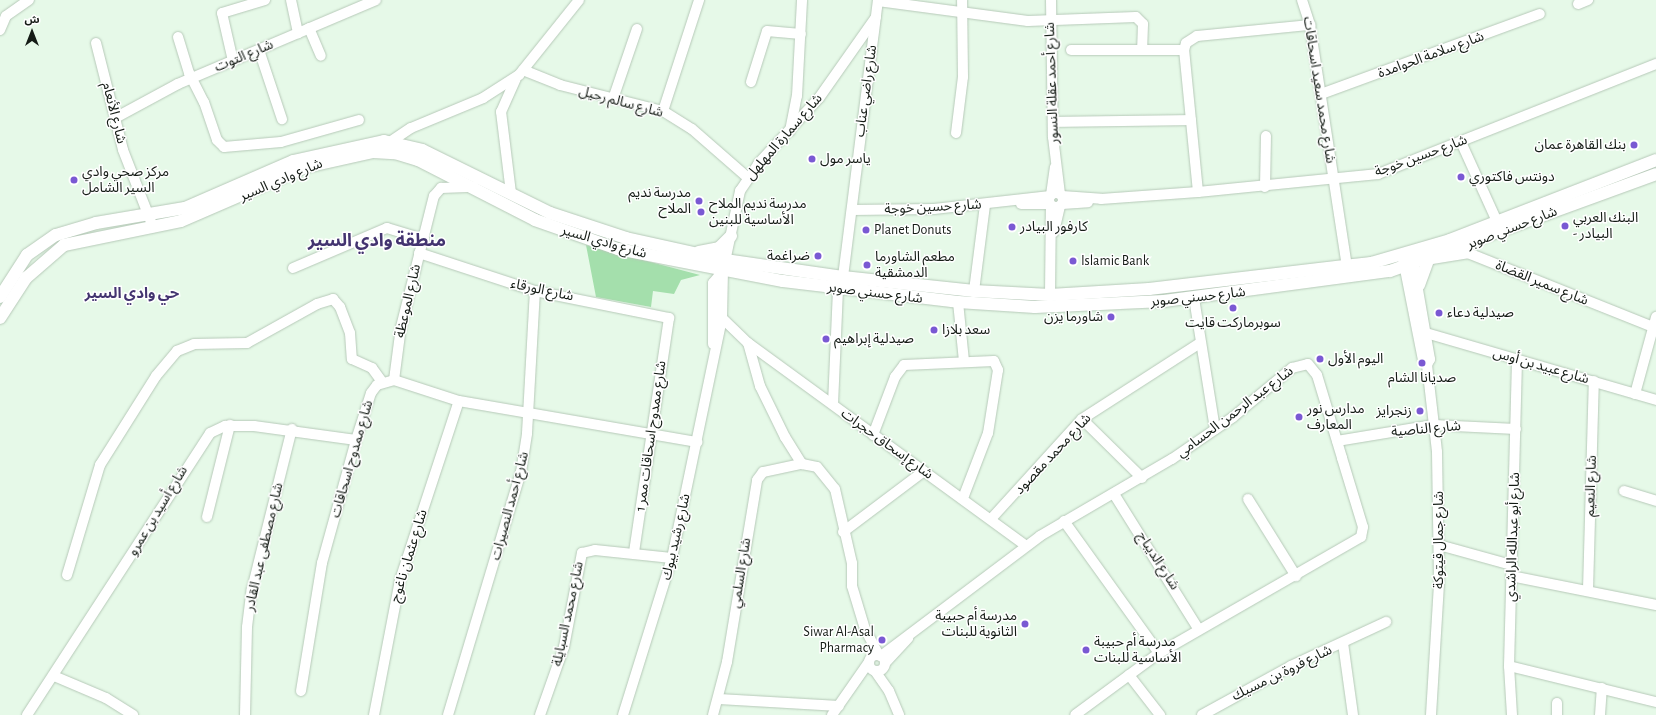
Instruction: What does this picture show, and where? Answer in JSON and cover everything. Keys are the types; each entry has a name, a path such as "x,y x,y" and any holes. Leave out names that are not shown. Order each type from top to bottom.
{"main road":[{"name":"شارع وادي السير","path":"390,147 475,187 536,220 584,239 724,265"},
{"name":"شارع وادي السير","path":"0,318 26,278 55,250 89,238 151,222 210,212 306,167 390,147 434,155 511,193 602,232 692,252 724,265"},
{"name":"شارع حسني صوبر","path":"724,265 838,288 924,292 974,291 1050,294 1149,290 1347,267 1407,254 1496,219 1656,160"},
{"name":"شارع حسني صوبر","path":"724,265 843,277 924,292 958,302 1035,307 1194,298 1326,283 1410,266 1656,174"},
{"name":"شارع وادي السير","path":"0,297 27,255 48,238 80,226 151,222"},
{"path":"692,252 714,250 731,236"},
{"path":"1419,285 1428,260"}],"street":[{"path":"0,30 6,16 29,0"},
{"path":"233,61 222,13 265,0"},
{"path":"291,0 298,33"},
{"name":"شارع التوت","path":"115,118 191,79 376,0"},
{"path":"511,193 501,112 521,73 579,0"},
{"path":"663,111 699,0"},
{"path":"790,131 797,96 802,0"},
{"path":"956,133 963,77 962,0"},
{"name":"شارع أحمد عقلة النسور","path":"1050,294 1056,200 1050,22 1051,0"},
{"name":"شارع محمد سعيد اسحاقات","path":"1302,0 1310,25 1347,267"},
{"path":"878,1 961,14 1050,22 1140,19 1142,50"},
{"name":"شارع راضي عناب","path":"843,277 878,1"},
{"name":"شارع سلامة الحوامدة","path":"1321,94 1540,14"},
{"name":"شارع سمارة المهلهل","path":"724,265 740,191 747,177 790,131 835,77 876,17"},
{"path":"1198,192 1184,50 1186,42 1197,36 1310,25"},
{"path":"309,28 321,56"},
{"path":"613,99 637,29"},
{"path":"751,82 767,30 801,34"},
{"path":"178,37 191,79 217,140 224,147 281,142 359,120"},
{"name":"شارع الأنعام","path":"96,42 128,165 151,222"},
{"path":"259,50 282,119"},
{"path":"1071,50 1184,50"},
{"name":"شارع حسين خوجة","path":"852,210 1101,199 1265,187 1333,180 1382,172 1656,64"},
{"path":"390,147 411,128 483,98 521,73"},
{"name":"شارع سالم رحيل","path":"521,73 613,99 663,111 692,129 747,177"},
{"path":"1053,122 1191,120"},
{"path":"1265,187 1266,136"},
{"path":"1461,142 1496,219"},
{"name":"شارع الموعظة","path":"394,380 397,347 419,253 424,240 436,192 441,188 475,187"},
{"path":"974,291 985,205"},
{"path":"293,268 387,228 424,240"},
{"name":"شارع الورقاء","path":"419,253 535,291 669,318"},
{"name":"شارع سمير القضاة","path":"1428,260 1468,253 1654,327"},
{"name":"شارع جمال قيتوكة","path":"1407,254 1423,360 1427,365 1434,425 1439,545 1438,619 1431,715"},
{"name":"شارع رشيد بيوك","path":"623,715 672,558 722,318 724,265"},
{"name":"شارع رشيد بيوك","path":"714,356 713,283 724,265"},
{"name":"شارع جمال قيتوكة","path":"1410,266 1419,285 1430,359 1427,365"},
{"path":"833,404 838,288"},
{"name":"شارع أحمد النصيرات","path":"448,715 517,486 528,415 535,291"},
{"path":"1194,298 1215,430"},
{"path":"67,575 100,465 156,376 177,351 194,344 247,343 317,304 333,300 340,307 350,333 352,359 372,368 382,382 394,380 459,401 528,415 697,442"},
{"path":"958,302 964,361"},
{"path":"1635,394 1656,317"},
{"name":"شارع ممدوح اسحاقات ممر 1","path":"634,553 669,318"},
{"name":"شارع إسحاق حجرات","path":"722,318 748,343 833,404 873,435 963,498 1026,546"},
{"name":"شارع عبيد بن أوس","path":"1426,333 1656,400"},
{"path":"748,343 766,399 802,464 817,467 835,489 843,532 852,563 852,586 877,663 899,715"},
{"name":"شارع محمد مقصود","path":"991,519 1082,419 1200,343"},
{"name":"شارع أبو عبدالله الراشدي","path":"1512,715 1509,666 1517,359"},
{"path":"873,435 895,377 904,365 989,360 997,364 998,370 988,433 963,498"},
{"name":"شارع عبد الرحمن الحسامي","path":"832,715 855,683 877,663 910,635 1026,546 1064,521 1142,478 1215,430 1292,368 1308,364 1317,375 1363,532 1358,541 1159,653 1075,715"},
{"name":"شارع النعيم","path":"1588,590 1594,381"},
{"name":"شارع ممدوح اسحاقات","path":"301,691 322,563 356,440 371,393 382,382"},
{"name":"شارع عثمان ناغوج","path":"374,715 400,580 459,401"},
{"path":"1082,419 1142,478"},
{"path":"207,517 230,425"},
{"name":"شارع أسيد بن عمرو","path":"27,715 54,676 200,444 213,431 230,425 292,429 356,440"},
{"name":"شارع الناصية","path":"1337,441 1434,425 1516,429"},
{"name":"شارع مصطفى عبد القادر","path":"245,715 247,627 252,588 292,429"},
{"name":"شارع السلمي","path":"713,715 719,699 757,480 764,472 802,464"},
{"path":"843,532 924,471"},
{"path":"1624,491 1656,500"},
{"name":"شارع الديباج","path":"1114,494 1199,630"},
{"path":"1248,499 1296,576"},
{"path":"1064,521 1159,653"},
{"path":"1439,545 1511,565"},
{"name":"شارع محمد السبايلة","path":"540,715 564,647 578,558 587,550 634,553 672,558"},
{"path":"1511,576 1656,604"},
{"name":"شارع فروة بن مسيك","path":"1202,715 1291,666 1386,622"},
{"name":"شارع فروة بن مسيك","path":"1343,643 1352,715"},
{"path":"1509,666 1656,702"},
{"path":"1129,675 1160,715"},
{"path":"54,676 106,698 133,715"},
{"path":"1600,715 1602,688"},
{"path":"719,699 839,706"},
{"path":"1556,703 1557,715"}],"green space":[{"path":"586,245 700,275 681,280 674,294 653,291 651,307 596,297"}],"place":[{"name":"بنك القاهرة عمان","path":"1634,145"},
{"name":"ياسر مول","path":"812,159"},
{"name":"دونتس فاكتوري","path":"1461,177"},
{"name":"مركز صحي وادي السير الشامل","path":"74,180"},
{"name":"مدرسة نديم الملاح","path":"699,201"},
{"name":"مدرسة نديم الملاح الأساسية للبنين","path":"701,212"},
{"name":"البنك العربي - البيادر","path":"1565,226"},
{"name":"كارفور البيادر","path":"1012,227"},
{"name":"Planet Donuts","path":"866,230"},
{"name":"ضراغمة","path":"818,256"},
{"name":"Islamic Bank","path":"1073,261"},
{"name":"مطعم الشاورما الدمشقية","path":"867,265"},
{"name":"سوبرماركت قايت","path":"1233,308"},
{"name":"صيدلية دعاء","path":"1439,313"},
{"name":"شاورما يزن","path":"1111,317"},
{"name":"سعد بلازا","path":"934,330"},
{"name":"صيدلية إبراهيم","path":"826,339"},
{"name":"اليوم الأول","path":"1320,359"},
{"name":"صديانا الشام","path":"1422,363"},
{"name":"زنجرايز","path":"1420,411"},
{"name":"مدارس نور المعارف","path":"1299,417"},
{"name":"مدرسة أم حبيبة الثانوية للبنات","path":"1025,624"},
{"name":"Siwar Al-Asal Pharmacy","path":"882,640"},
{"name":"مدرسة أم حبيبة الأساسية للبنات","path":"1086,650"}],"district":[{"name":"منطقة وادي السير","path":"377,241"},
{"name":"حي وادي السير","path":"132,294"}]}
